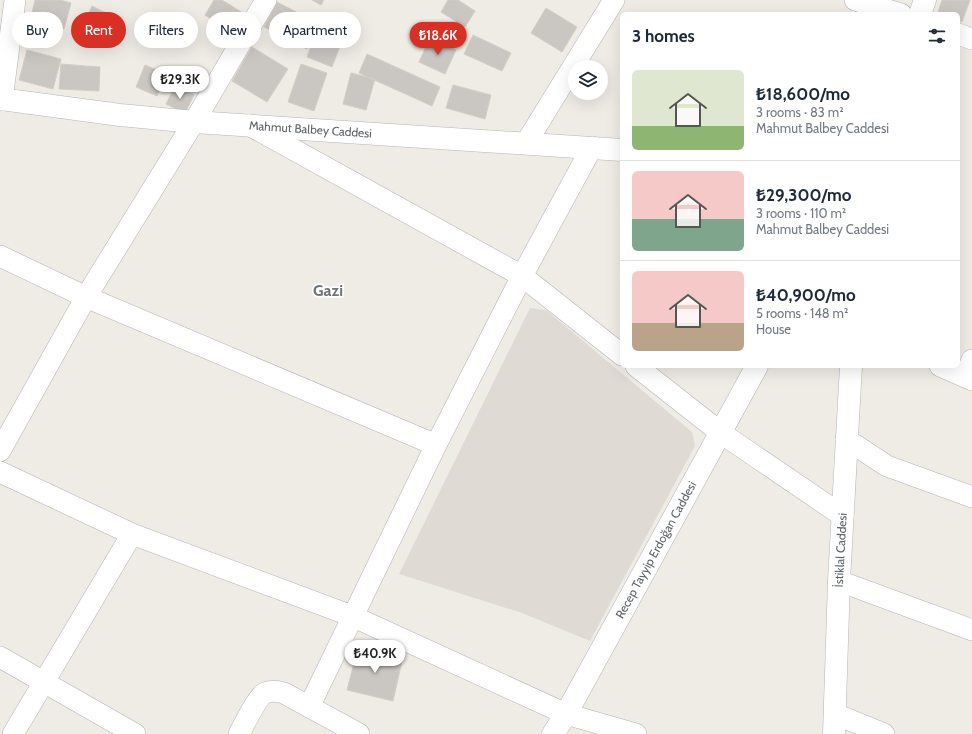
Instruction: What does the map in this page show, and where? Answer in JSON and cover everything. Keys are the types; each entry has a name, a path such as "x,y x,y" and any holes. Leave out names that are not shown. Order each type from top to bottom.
{"street":[{"path":"1,100 15,0"},
{"path":"0,451 86,297 194,122 266,0"},
{"path":"526,143 614,0"},
{"path":"855,0 894,12"},
{"path":"921,12 925,0"},
{"path":"960,35 972,39"},
{"name":"Mahmut Balbey Caddesi","path":"1,100 120,115 194,122 620,150"},
{"path":"250,125 522,276 620,353"},
{"path":"309,707 436,445 522,276 592,147"},
{"path":"0,256 86,297 436,445"},
{"path":"639,368 721,433 843,516"},
{"name":"Recep Tayyip Erdoğan Caddesi","path":"554,734 756,368"},
{"name":"İstiklal Caddesi","path":"834,724 839,581 851,368"},
{"path":"950,368 970,372"},
{"path":"846,439 888,466 972,497"},
{"path":"0,472 132,534 352,616 566,714 636,734"},
{"path":"12,734 132,534"},
{"path":"839,581 972,630"},
{"path":"0,657 43,683 135,734"},
{"path":"239,734 261,696 266,693 277,691 359,734"},
{"path":"834,724 884,734"}],"shaded area":[{"path":"530,308 546,310 692,432 695,446 590,641 522,613 399,574"}],"building":[{"path":"35,0 60,0 71,3 64,29 63,12 32,12"},
{"path":"214,0 222,0 241,12 207,12"},
{"path":"312,0 324,0 321,5"},
{"path":"448,0 458,0 475,11 465,27 441,12"},
{"path":"942,0 970,0 962,22 960,21 960,12 938,12"},
{"path":"277,2 296,12 272,12"},
{"path":"92,6 104,12 89,12"},
{"path":"546,8 577,27 562,52 531,33"},
{"path":"269,17 269,30 264,27"},
{"path":"473,35 511,53 502,71 464,54"},
{"path":"430,38 456,50 445,74 419,62"},
{"path":"251,48 288,69 267,102 232,81"},
{"path":"310,48 339,48 332,67 307,57"},
{"path":"27,50 61,59 53,89 19,80"},
{"path":"367,54 440,87 432,106 359,73"},
{"path":"61,64 100,67 99,91 59,89"},
{"path":"301,64 327,73 314,111 288,102"},
{"path":"145,65 166,74 157,96 136,87"},
{"path":"351,73 375,79 366,110 343,104"},
{"path":"453,85 491,95 485,119 446,108"},
{"path":"175,86 194,95 185,113 166,104"},
{"path":"358,647 403,657 393,701 347,690"}],"district":[{"name":"Gazi","path":"328,290"}]}
